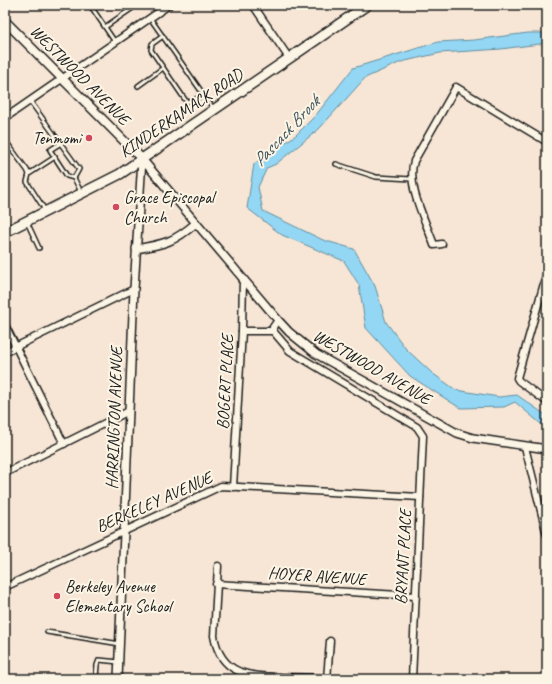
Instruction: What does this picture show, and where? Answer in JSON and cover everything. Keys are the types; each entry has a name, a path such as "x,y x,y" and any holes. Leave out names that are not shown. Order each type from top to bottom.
{"main road":[{"name":"KINDERKAMACK ROAD","path":"5,232 112,178 367,5"},
{"name":"WESTWOOD AVENUE","path":"5,21 142,159"}],"street":[{"path":"5,118 150,18 160,8 169,5"},
{"path":"253,5 289,58"},
{"path":"442,244 434,245 411,179 414,161 456,87 547,142"},
{"name":"WESTWOOD AVENUE","path":"142,159 278,320 289,332 316,354 457,433 473,438 525,447 547,449"},
{"name":"HARRINGTON AVENUE","path":"118,679 126,530 134,289 142,159"},
{"path":"136,249 163,245 174,240 196,222"},
{"path":"547,273 517,378 518,381 547,402"},
{"name":"BOGERT PLACE","path":"233,487 242,331 243,278"},
{"path":"5,352 134,289"},
{"path":"242,331 273,331 273,326 278,320"},
{"path":"5,325 64,444"},
{"name":"BRYANT PLACE","path":"273,331 290,351 417,427 423,436 412,679"},
{"path":"5,473 129,411"},
{"path":"525,447 547,535"},
{"name":"BERKELEY AVENUE","path":"5,587 221,486 420,497"},
{"path":"218,566 214,636 219,652 230,666 243,674 252,676 327,679 330,641"},
{"name":"HOYER AVENUE","path":"216,584 416,596"}],"lane":[{"path":"90,5 115,42"},
{"path":"105,27 137,5"},
{"path":"150,18 214,109"},
{"path":"163,36 150,47 150,50 188,102 204,94"},
{"path":"138,86 163,68"},
{"path":"30,101 79,170 74,178"},
{"path":"5,140 29,174"},
{"path":"61,143 50,150 67,176 74,178 82,193"},
{"path":"46,212 26,182 29,174 55,157"},
{"path":"336,164 376,177 411,179"},
{"path":"27,221 39,248"},
{"path":"47,632 120,644"},
{"path":"96,679 96,665 99,660 119,662"}],"water":[{"name":"Pascack Brook","path":"528,33 547,33 547,43 501,49 440,53 401,62 365,78 319,129 276,164 267,168 258,187 263,211 323,240 354,249 375,286 386,322 406,349 432,373 456,390 499,397 517,395 547,416 547,431 515,402 504,407 460,408 410,376 366,328 359,285 344,261 282,235 247,208 254,164 296,135 316,115 353,68 438,42 474,40"}],"place":[{"name":"Tenmomi","path":"89,138"},
{"name":"Grace Episcopal Church","path":"116,207"},
{"name":"Berkeley Avenue Elementary School","path":"57,596"}]}
